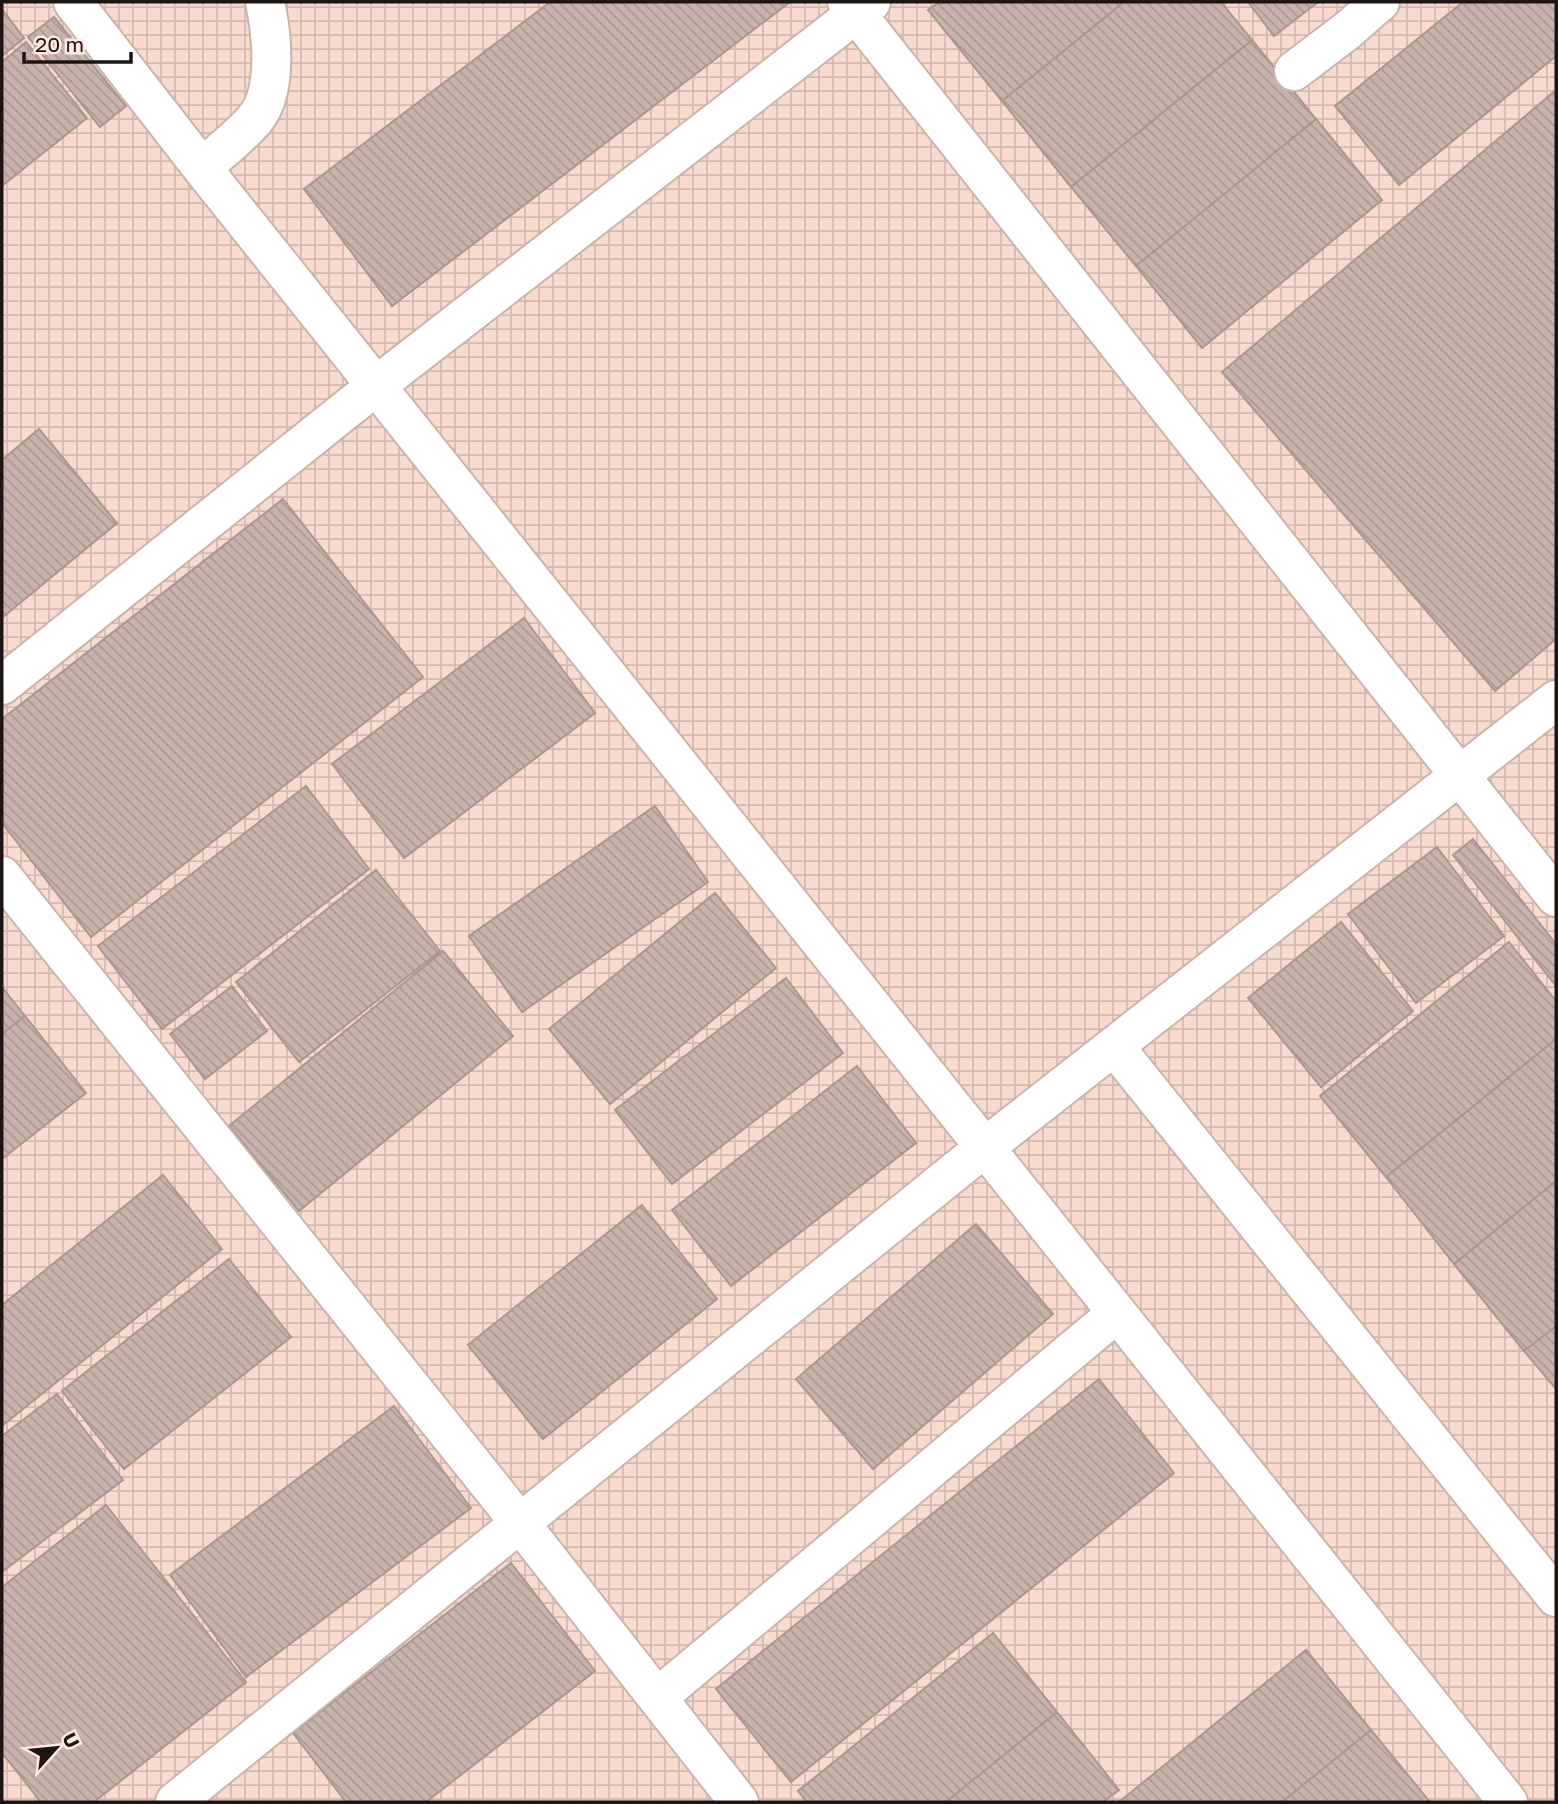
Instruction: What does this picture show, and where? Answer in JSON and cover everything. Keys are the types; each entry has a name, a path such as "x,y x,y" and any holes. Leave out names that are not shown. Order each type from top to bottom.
{"street":[{"path":"73,2 202,168 1508,1802"},
{"path":"202,168 256,118 270,83 271,30 265,2"},
{"path":"1294,71 1380,2"},
{"path":"2,685 858,6 1460,778 1556,897"},
{"path":"175,1802 984,1148 1556,701"},
{"path":"2,876 520,1523 739,1802"},
{"path":"1114,1046 1556,1597"},
{"path":"657,1697 1117,1313"}],"shaded area":[{"path":"2,2 1556,2 1556,1802 2,1802"}],"building":[{"path":"550,2 790,2 392,306 304,189"},
{"path":"939,2 1124,2 1002,101 928,10"},
{"path":"1124,2 1221,2 1252,40 1071,187 1002,101"},
{"path":"1248,2 1318,2 1274,36"},
{"path":"1463,2 1556,2 1556,56 1399,185 1335,106"},
{"path":"2,9 24,38 2,56"},
{"path":"54,17 126,106 100,127 28,37"},
{"path":"1252,40 1316,119 1136,266 1071,187"},
{"path":"26,42 87,118 2,186 2,62"},
{"path":"1556,90 1556,639 1495,691 1222,372"},
{"path":"1316,119 1382,200 1202,348 1136,266"},
{"path":"39,429 117,523 2,618 2,460"},
{"path":"283,499 423,677 91,937 2,823 2,719"},
{"path":"524,618 595,713 404,858 332,764"},
{"path":"306,786 369,869 162,1029 98,946"},
{"path":"655,806 708,882 522,1012 469,936"},
{"path":"1473,839 1556,944 1556,986 1453,855"},
{"path":"1437,847 1504,936 1416,1003 1348,914"},
{"path":"376,870 440,951 299,1062 236,982"},
{"path":"715,893 776,968 610,1104 549,1029"},
{"path":"1341,922 1413,1011 1321,1087 1248,998"},
{"path":"1509,942 1556,1001 1556,1039 1386,1177 1320,1096"},
{"path":"443,951 513,1036 299,1211 229,1126"},
{"path":"786,978 843,1053 672,1184 615,1110"},
{"path":"232,986 267,1031 205,1079 170,1034"},
{"path":"2,987 25,1016 2,1034"},
{"path":"25,1016 86,1093 2,1159 2,1034"},
{"path":"1556,1039 1556,1181 1454,1264 1386,1177"},
{"path":"857,1066 916,1143 731,1286 672,1210"},
{"path":"163,1175 222,1249 2,1426 2,1305"},
{"path":"1556,1181 1556,1326 1524,1351 1454,1264"},
{"path":"642,1205 717,1299 543,1439 468,1345"},
{"path":"976,1224 1053,1314 873,1469 796,1379"},
{"path":"229,1259 291,1337 124,1469 62,1391"},
{"path":"1556,1326 1556,1389 1524,1351"},
{"path":"1099,1379 1174,1473 791,1782 716,1689"},
{"path":"57,1394 123,1480 2,1572 2,1436"},
{"path":"394,1406 471,1508 246,1677 170,1575"},
{"path":"106,1505 246,1682 94,1802 41,1802 2,1753 2,1587"},
{"path":"511,1563 595,1671 426,1802 346,1802 293,1733"},
{"path":"993,1633 1057,1712 946,1802 807,1802 798,1791"},
{"path":"1306,1650 1371,1730 1282,1802 1119,1802"},
{"path":"1057,1712 1119,1790 1103,1802 946,1802"},
{"path":"1371,1730 1430,1802 1282,1802"}]}
